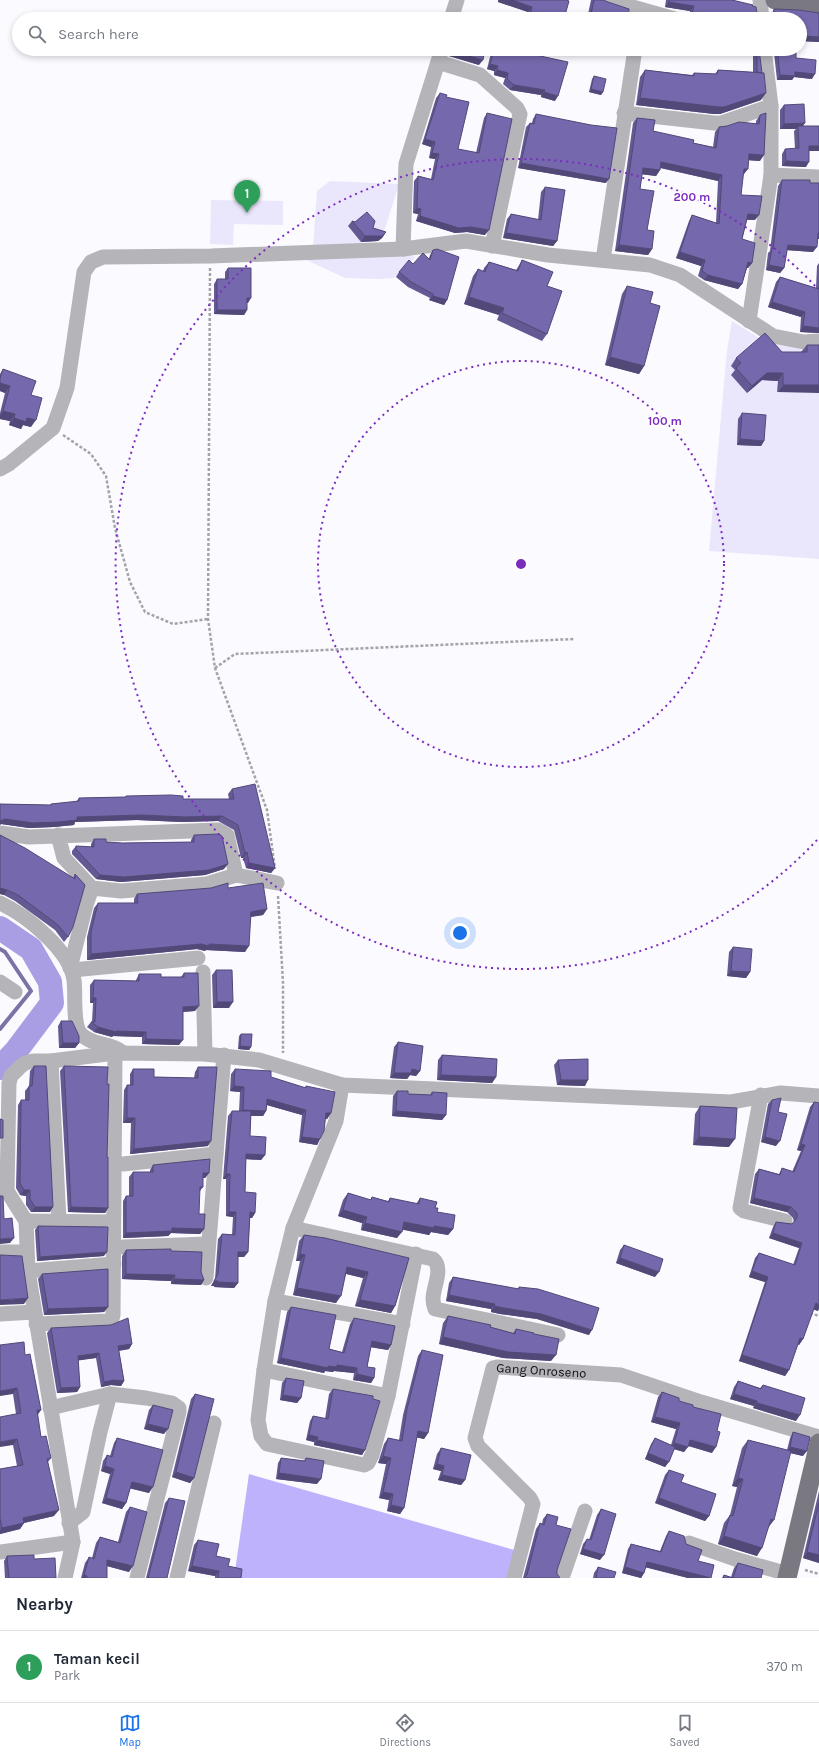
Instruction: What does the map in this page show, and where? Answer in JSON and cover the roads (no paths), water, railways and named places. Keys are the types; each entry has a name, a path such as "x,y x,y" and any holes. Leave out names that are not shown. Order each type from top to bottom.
{"main road":[{"path":"775,0 819,8"},
{"path":"787,1576 819,1443"}],"street":[{"path":"453,12 457,0"},
{"path":"608,0 647,10"},
{"path":"760,0 761,12"},
{"path":"403,249 406,164 440,56"},
{"path":"442,56 480,75 517,108 520,114 492,246"},
{"path":"603,260 634,56"},
{"path":"749,321 771,175 771,106 765,56"},
{"path":"624,113 721,123 771,106"},
{"path":"771,175 819,177"},
{"path":"0,469 9,464 53,428 67,388 84,272 91,262 102,257 211,256 403,249 466,241 548,255 650,265 680,275 773,336 804,342 819,340"},
{"path":"0,833 29,837 218,830 227,834 236,876"},
{"path":"58,835 64,858 92,888 120,891 207,884 236,876 277,883"},
{"path":"70,969 86,905 92,888"},
{"path":"0,904 12,909 48,936 62,953 74,980 76,1022 80,1033 89,1041 114,1047 119,1053 113,1222 114,1264 112,1318 107,1321 35,1318 0,1314"},
{"path":"70,969 198,958"},
{"path":"202,972 205,1054"},
{"path":"0,982 15,992"},
{"path":"66,1578 73,1542 28,1271 26,1252 26,1221 2,1190 9,1083 11,1076 25,1063 119,1053 205,1054 259,1060 342,1085 731,1102 761,1095 781,1093 819,1096"},
{"path":"206,1278 224,1055"},
{"path":"51,1061 59,1221"},
{"path":"342,1085 336,1121 293,1228 275,1301 258,1420 261,1436 267,1444 364,1465 368,1463 372,1455 388,1396 416,1254"},
{"path":"761,1095 740,1208 744,1211 785,1221"},
{"path":"123,1164 216,1154"},
{"path":"26,1221 113,1222"},
{"path":"293,1228 416,1254 433,1259 437,1262 438,1267 433,1299 434,1309 558,1335"},
{"path":"123,1246 208,1244"},
{"path":"0,1252 26,1252"},
{"path":"28,1271 114,1264"},
{"path":"275,1301 402,1324"},
{"name":"Gang Onroseno","path":"514,1578 533,1510 533,1504 530,1498 478,1446 475,1441 493,1368 497,1367 621,1375 701,1402 819,1437"},
{"path":"264,1370 388,1396"},
{"path":"50,1408 110,1394 172,1403 179,1408 167,1464 137,1578"},
{"path":"69,1523 83,1512 100,1432 110,1394"},
{"path":"177,1578 214,1423"},
{"path":"562,1578 585,1512"},
{"path":"0,1552 73,1542"},
{"path":"688,1543 787,1576"}],"waterway":[{"path":"0,928 31,949 50,982 52,1003 16,1051 0,1068"},
{"path":"0,949 5,952 31,991 0,1029"}],"place":[{"name":"Taman kecil","path":"247,213"}]}
